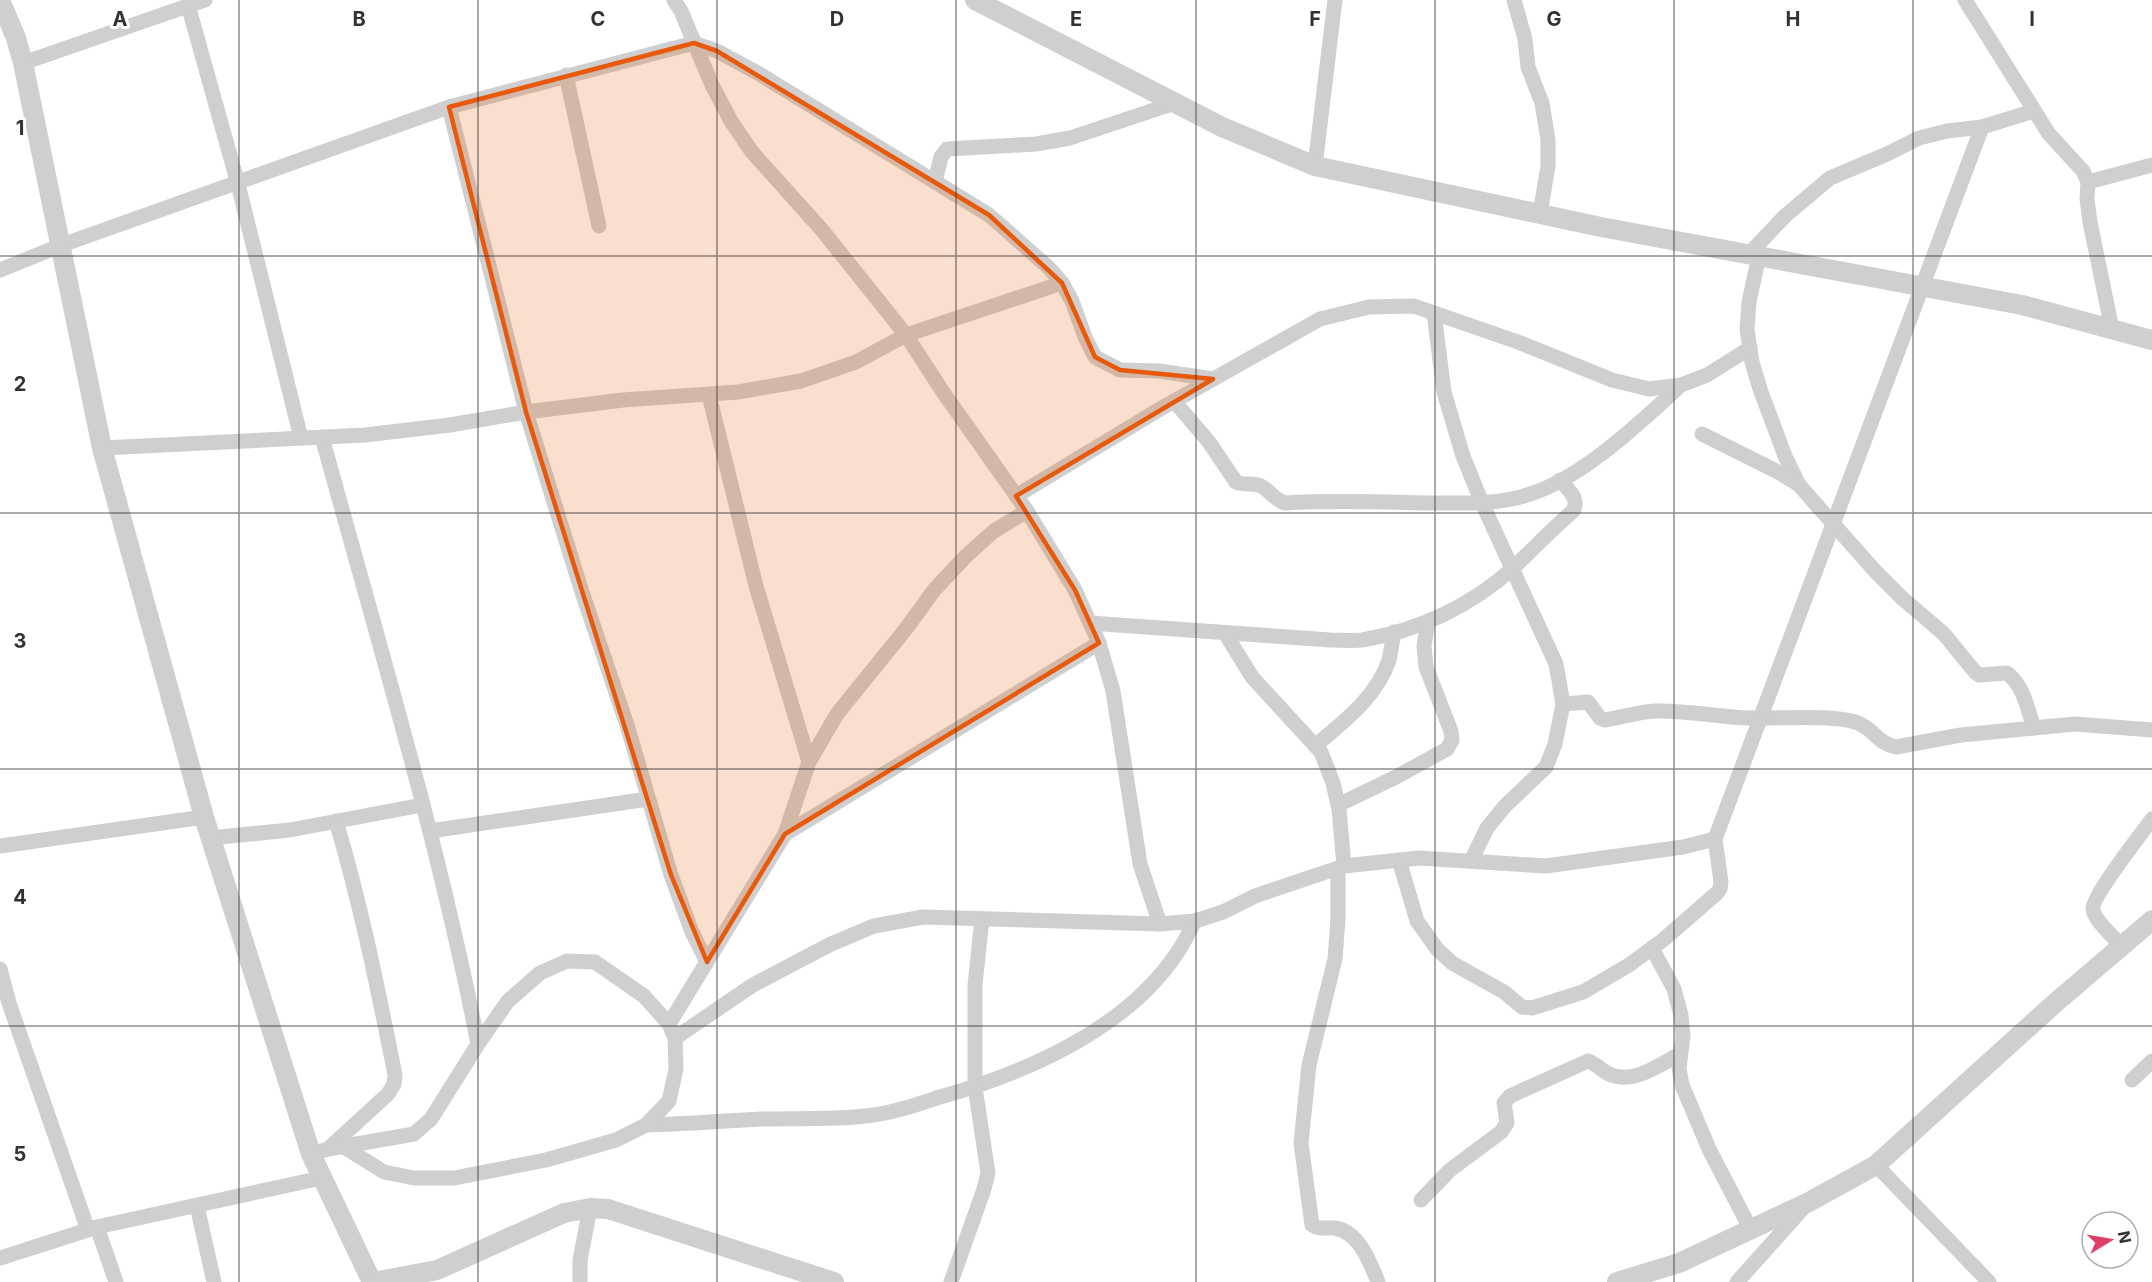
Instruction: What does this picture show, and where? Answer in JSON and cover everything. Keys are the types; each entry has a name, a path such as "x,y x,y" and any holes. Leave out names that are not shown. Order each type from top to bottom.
{"street":[{"path":"0,0 16,38 23,63 102,448 204,818 328,1150 384,1172 414,1178 454,1178 546,1160 615,1140 646,1125 669,1101 676,1069 672,1031 644,996 595,962 567,961 540,973 508,1001 431,1119 414,1134 328,1150"},
{"path":"23,63 206,0"},
{"path":"674,0 681,10 712,85 731,121 752,152 822,230 906,334 943,392 1027,511 1074,590 1099,643 1113,691 1140,864 1160,924"},
{"path":"975,0 1222,127 1315,166 1540,214 2022,305 2152,340"},
{"path":"1315,166 1335,0"},
{"path":"1514,0 1520,17 1528,67 1542,103 1548,140 1548,166 1540,214"},
{"path":"1965,0 2049,135 2084,171 2088,182 2087,199 2090,222 2112,329"},
{"path":"188,5 238,184 301,438"},
{"path":"0,270 62,245 238,184 448,107 694,43 717,51 760,75 989,215 1049,268 1062,283 1072,301 1084,337 1095,357 1120,370 1159,371 1213,379"},
{"path":"566,75 599,226"},
{"path":"935,182 943,153 947,149 1036,144 1070,138 1175,103"},
{"path":"448,107 526,412 582,592 627,725 671,875 692,932 707,962"},
{"path":"2034,111 1982,127 1947,131 1919,138 1830,178 1785,216 1754,255 1748,329 1760,389 1785,456 1799,485 1895,591 1957,648 1979,675 2000,672 2012,677 2021,688 2034,728"},
{"path":"1399,860 1417,921 1437,949 1452,963 1504,992 1522,1007 1532,1008 1583,992 1652,948 1720,889 1715,839 1982,127"},
{"path":"2088,182 2152,165"},
{"path":"102,448 365,435 450,426 526,412 623,400 709,395 801,381 856,362 906,334 1062,283"},
{"path":"1016,496 1174,401 1320,319 1369,307 1414,306 1518,342 1612,380 1649,389 1681,385 1707,375 1750,348"},
{"path":"1434,313 1444,392 1463,456 1482,503 1556,664 1563,704 1555,744 1546,767 1505,806 1487,828 1471,861"},
{"path":"1174,401 1209,442 1236,482 1260,486 1285,503 1345,501 1482,503 1530,495 1560,480 1598,456 1641,423 1681,385"},
{"path":"709,395 756,586 809,762"},
{"path":"1702,434 1799,485"},
{"path":"322,437 430,831 464,972 478,1044"},
{"path":"1090,623 1360,640 1394,632 1428,621 1458,607 1493,585 1513,568 1576,506 1575,497 1560,480"},
{"path":"672,1031 707,962 785,834 809,762 837,714 935,589 966,556 994,531 1027,511"},
{"path":"1338,805 1447,749 1452,740 1451,731 1426,667 1424,646 1428,621"},
{"path":"1316,746 1352,714 1371,693 1388,662 1394,632"},
{"path":"1225,633 1252,677 1321,752 1338,805 1341,867 1335,959 1318,1020 1309,1065 1301,1143 1312,1225 1345,1231 1356,1241 1378,1282"},
{"path":"785,834 1099,643"},
{"path":"1563,704 1588,702 1600,718 1605,720 1654,711 1760,718 1833,719 1858,723 1872,732 1885,745 1896,747 1960,735 2075,724 2152,730"},
{"path":"430,831 648,799"},
{"path":"210,838 290,830 422,805"},
{"path":"0,846 204,818"},
{"path":"2121,946 2096,918 2093,910 2094,903 2152,819"},
{"path":"336,821 355,887 395,1075 394,1084 388,1094 328,1150 321,1178 373,1282 431,1276 564,1214 590,1208 609,1209 834,1282"},
{"path":"672,1031 831,944 874,926 923,917 1160,924 1195,921 1223,912 1255,896 1341,867 1419,858 1546,866 1683,847 1715,839"},
{"path":"951,1282 988,1173 975,1087 975,986 982,919"},
{"path":"1617,1282 1679,1263 1809,1202 1876,1165 2152,920"},
{"path":"646,1125 866,1116 892,1111 975,1087 1018,1072 1070,1046 1131,1002 1156,979 1177,953 1195,921"},
{"path":"1652,948 1674,989 1681,1015 1683,1037 1679,1068 1682,1085 1709,1149 1751,1230"},
{"path":"0,969 5,1005 92,1229 116,1282"},
{"path":"1421,1200 1450,1170 1501,1132 1507,1123 1504,1103 1510,1096 1588,1061 1607,1073 1623,1078 1635,1076 1680,1054"},
{"path":"2132,1080 2152,1061"},
{"path":"1876,1165 1989,1282"},
{"path":"0,1258 92,1229 321,1178"},
{"path":"1737,1282 1809,1202"},
{"path":"197,1206 214,1282"},
{"path":"580,1282 580,1260 590,1208"}],"highlighted area":[{"path":"694,43 717,51 989,215 1062,283 1095,357 1120,370 1213,379 1016,496 1075,590 1099,643 785,834 707,962 671,875 526,412 449,107"}]}
